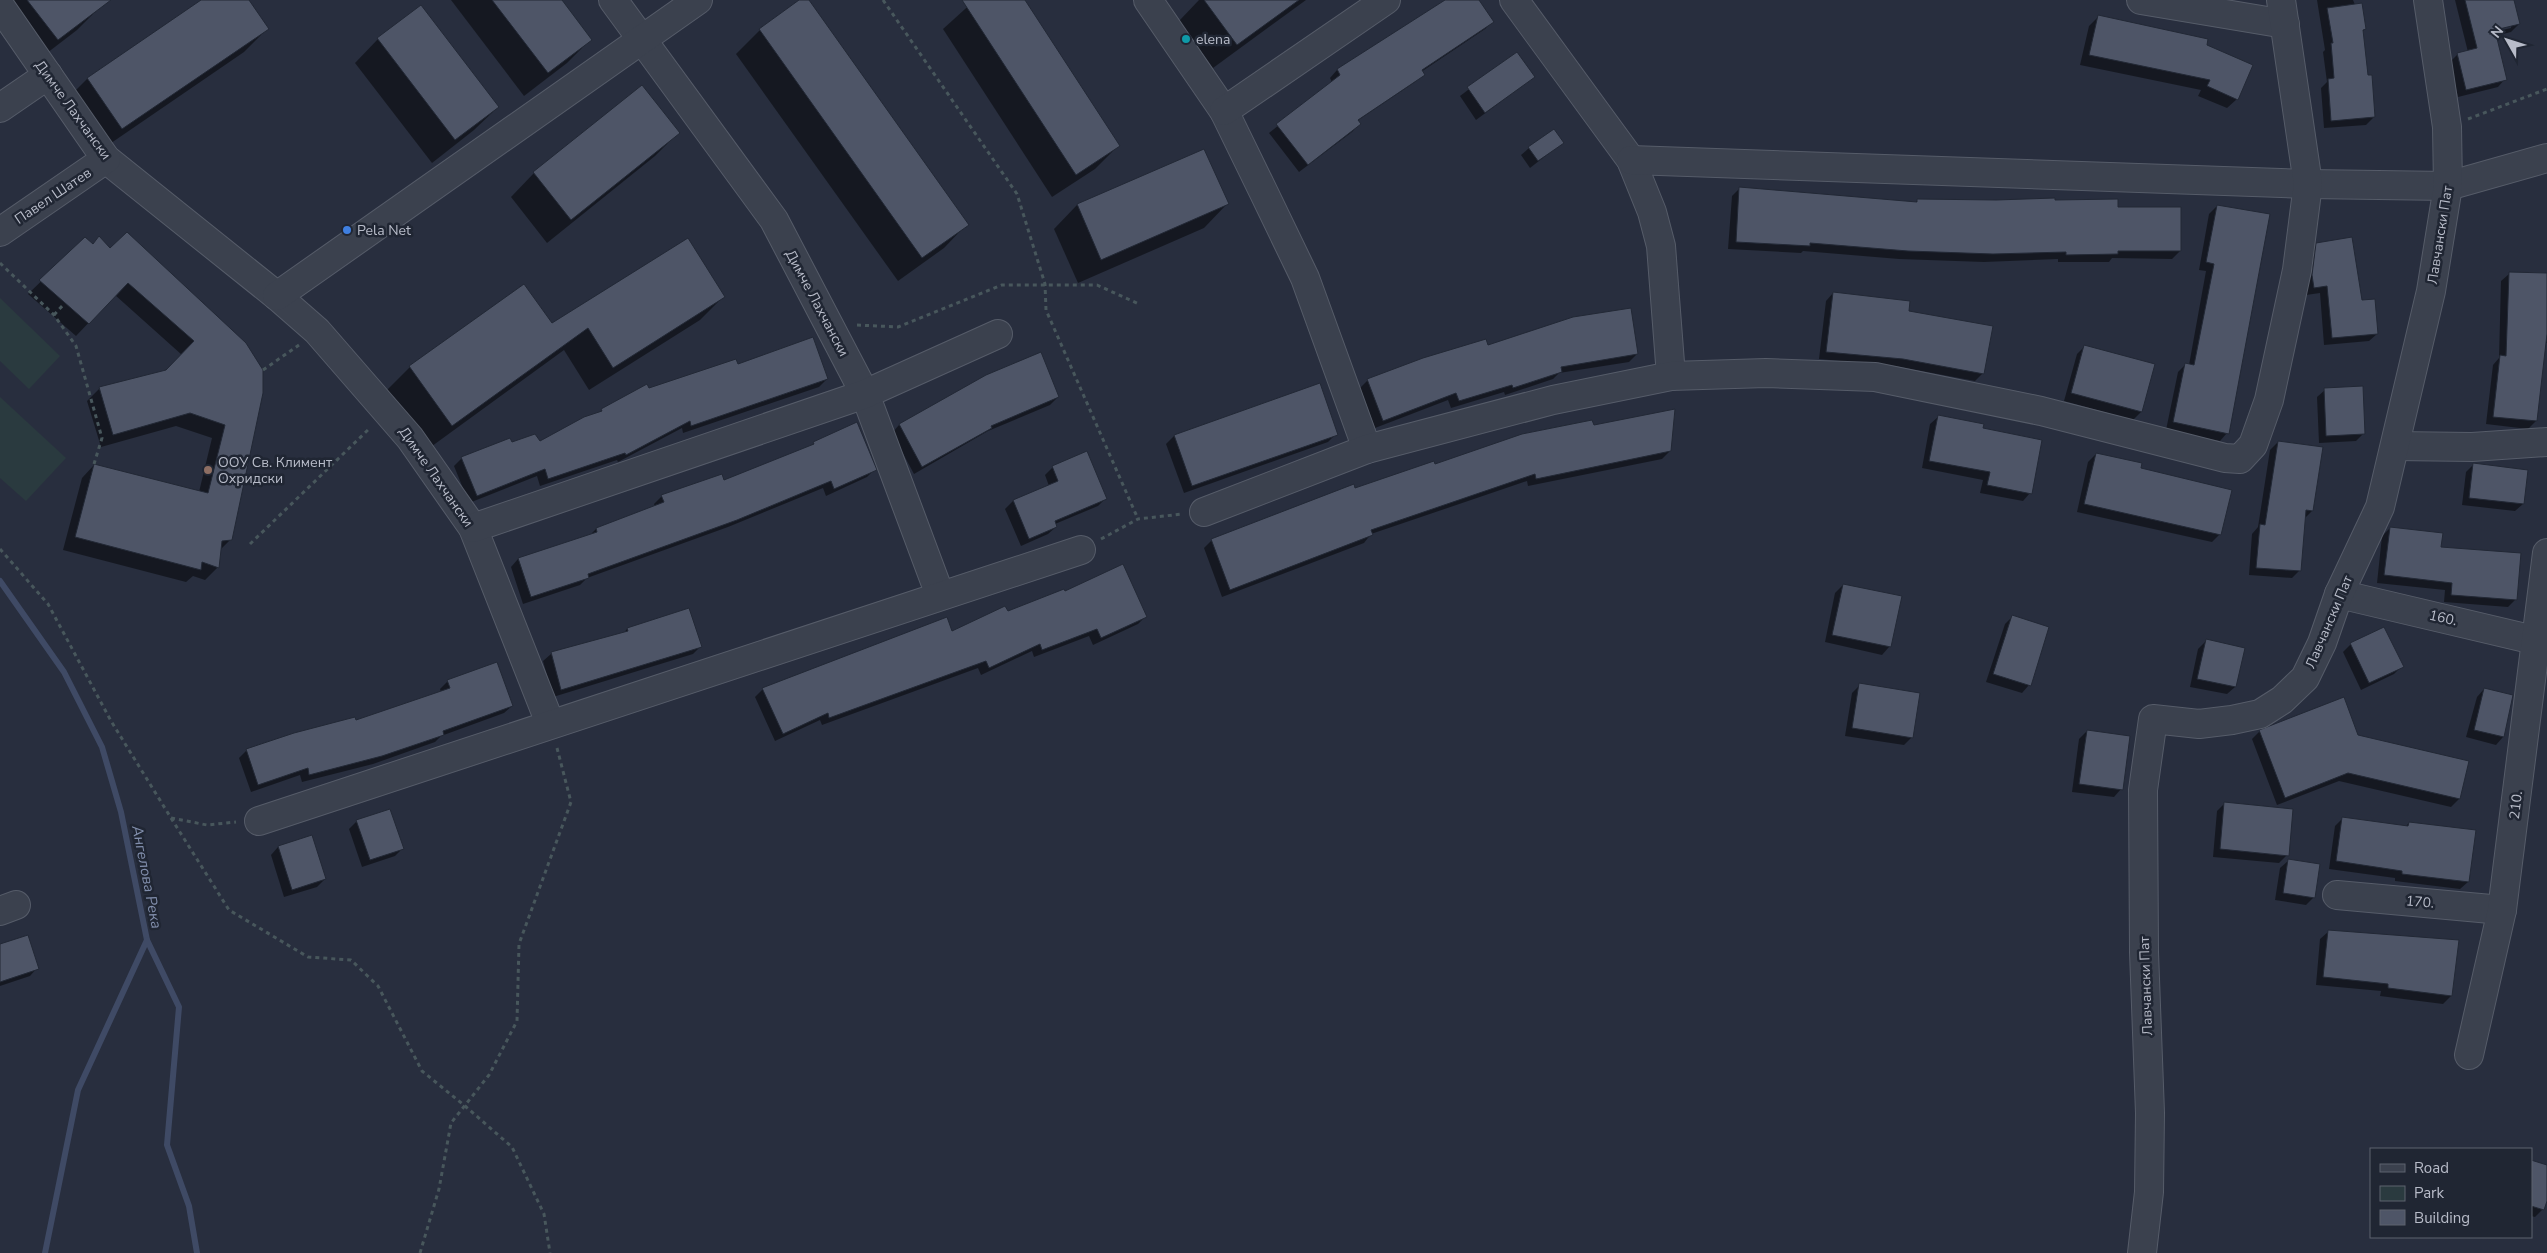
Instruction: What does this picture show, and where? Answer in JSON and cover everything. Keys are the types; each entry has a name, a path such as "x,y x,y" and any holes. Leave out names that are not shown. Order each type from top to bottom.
{"street":[{"name":"Димче Лахчански","path":"613,0 774,220 865,394 940,595"},
{"path":"277,296 698,0"},
{"path":"1148,0 1224,111 1305,278 1367,449"},
{"path":"1224,111 1386,0"},
{"path":"1514,0 1631,160 1652,212 1661,246 1671,376"},
{"path":"1204,512 1367,449 1553,400 1671,376 1766,373 1875,377 2041,412 2226,458 2240,459 2253,445 2269,400 2298,270 2308,184 2283,12 2141,0"},
{"name":"Лавчански Пат","path":"2142,1253 2149,1192 2150,1113 2144,952 2143,790 2153,719 2199,724 2232,720 2260,714 2282,700 2305,678 2322,643 2340,594 2380,507 2431,291 2448,186 2447,127 2428,0"},
{"name":"Димче Лахчански","path":"0,6 106,159 318,331 388,411 472,528 550,723"},
{"path":"0,108 48,75"},
{"path":"1631,160 2308,184 2448,186 2547,158"},
{"name":"Павел Шатев","path":"0,232 106,159"},
{"path":"472,528 865,394 998,334"},
{"path":"2395,446 2472,447 2547,442"},
{"path":"259,821 550,723 1081,550"},
{"name":"210.","path":"2469,1055 2502,910 2542,642 2547,553"},
{"name":"160.","path":"2340,594 2542,642"},
{"name":"170.","path":"2337,895 2502,910"}],"path":[{"path":"883,0 1017,194 1045,284 1046,310 1138,520"},
{"path":"2447,127 2546,89"},
{"path":"0,263 54,315 76,346 102,438 94,464"},
{"path":"828,325 898,326 1002,285 1097,285 1139,304"},
{"path":"54,315 64,304"},
{"path":"262,370 318,331"},
{"path":"250,544 388,411"},
{"path":"1081,550 1138,520 1204,512"},
{"path":"0,549 48,604 111,721 229,910 308,957 351,960 378,986 422,1071 512,1148 544,1214 550,1253"},
{"path":"420,1253 439,1189 451,1123 489,1075 517,1021 519,944 571,802 550,723"},
{"path":"172,818 207,825 259,821"}],"green space":[{"path":"0,298 60,356 29,389 0,361"},
{"path":"0,397 66,458 26,501 0,478"}],"building":[{"path":"27,0 111,0 58,40"},
{"path":"201,0 249,0 269,29 122,129 87,78"},
{"path":"492,0 562,0 592,40 548,73"},
{"path":"799,0 809,0 969,225 922,258 759,29"},
{"path":"962,0 1025,0 1120,146 1076,175"},
{"path":"1204,0 1299,0 1237,45"},
{"path":"1445,0 1479,0 1494,22 1422,70 1425,75 1358,120 1361,124 1308,165 1276,124 1340,75 1337,69"},
{"path":"2465,0 2514,0 2520,24 2495,30 2507,80 2466,90 2457,53 2477,48"},
{"path":"2362,3 2366,29 2363,30 2368,75 2372,75 2375,117 2331,121 2328,79 2334,78 2331,43 2333,43 2327,8"},
{"path":"421,5 499,107 455,140 377,38"},
{"path":"2098,15 2208,39 2207,45 2253,65 2238,100 2207,86 2210,80 2089,55"},
{"path":"1517,52 1535,77 1485,113 1467,87"},
{"path":"642,85 680,133 571,220 533,172"},
{"path":"1554,129 1564,143 1538,161 1528,147"},
{"path":"1204,149 1229,204 1101,260 1077,204"},
{"path":"1739,187 1917,202 1917,199 2118,199 2118,207 2181,207 2181,251 2118,251 2118,254 2066,255 2066,252 1993,254 1908,251 1810,243 1810,246 1736,242"},
{"path":"2217,205 2270,214 2229,434 2173,422 2185,363 2194,365 2214,264 2206,262"},
{"path":"127,232 246,343 263,370 263,393 232,540 222,541 219,568 202,562 201,570 75,537 94,464 208,493 225,425 190,413 113,435 99,387 166,370 194,341 128,283 89,324 39,280 85,237 93,244 99,236 110,248"},
{"path":"2352,237 2362,300 2375,299 2378,334 2332,338 2327,286 2314,288 2312,275 2316,243"},
{"path":"688,238 725,297 613,368 588,328 452,426 409,366 524,284 552,323"},
{"path":"2509,272 2547,273 2547,334 2537,421 2493,417 2500,355 2506,356"},
{"path":"1833,292 1910,301 1909,311 1993,326 1984,374 1903,359 1826,352"},
{"path":"1631,308 1638,354 1561,367 1562,372 1513,388 1512,385 1459,401 1456,393 1383,421 1367,379 1423,358 1486,339 1488,345 1573,317"},
{"path":"813,337 828,379 691,426 690,421 626,455 625,453 548,479 545,469 477,496 461,457 510,438 512,442 535,434 540,441 584,417 602,411 601,409 647,384 649,388 736,359 738,364"},
{"path":"2084,345 2155,364 2142,412 2071,393"},
{"path":"1041,352 1059,397 991,426 992,428 922,467 899,424 986,375"},
{"path":"1320,383 1338,435 1192,486 1174,435"},
{"path":"2363,386 2365,434 2326,436 2324,388"},
{"path":"1675,409 1671,451 1536,479 1535,474 1371,530 1373,535 1230,590 1211,539 1354,484 1355,488 1434,461 1435,464 1522,434 1592,420 1594,425"},
{"path":"1938,415 1984,424 1983,428 2042,440 2032,494 1987,485 1990,472 1929,461"},
{"path":"857,422 877,470 834,489 831,481 737,520 588,574 589,578 531,597 518,558 597,532 596,528 664,502 661,495 722,474 724,480 814,444 813,442"},
{"path":"2278,441 2323,447 2313,511 2306,510 2301,571 2256,568 2260,524 2265,525"},
{"path":"1087,451 1107,499 1055,521 1057,527 1029,539 1013,500 1058,481 1052,466"},
{"path":"2096,453 2142,463 2141,468 2232,490 2221,535 2084,504"},
{"path":"2473,463 2528,470 2524,504 2469,498"},
{"path":"2390,527 2443,533 2441,547 2521,553 2517,600 2451,595 2452,583 2384,575"},
{"path":"1123,564 1147,617 1101,638 1097,629 1042,650 1040,644 989,668 986,661 829,718 828,713 783,734 762,688 947,617 952,631 1005,606 1008,611 1064,589 1065,591"},
{"path":"1843,584 1902,596 1891,647 1832,635"},
{"path":"689,608 702,647 561,690 551,652 628,631 627,628"},
{"path":"2012,615 2049,627 2031,686 1993,674"},
{"path":"2384,627 2404,667 2369,683 2350,643"},
{"path":"2206,639 2245,648 2236,687 2197,679"},
{"path":"497,662 513,706 443,731 444,735 382,756 309,775 308,768 258,785 246,749 294,733 355,717 356,720 450,688 447,680"},
{"path":"1859,683 1920,693 1913,738 1852,728"},
{"path":"2484,688 2513,695 2504,737 2474,730"},
{"path":"2344,697 2358,735 2469,761 2460,799 2348,773 2285,798 2259,730"},
{"path":"2087,730 2130,736 2123,790 2079,784"},
{"path":"2224,802 2293,809 2289,856 2220,849"},
{"path":"390,809 404,849 370,860 356,820"},
{"path":"2342,817 2408,826 2409,822 2476,830 2469,882 2402,874 2402,871 2336,861"},
{"path":"312,835 326,879 292,890 278,846"},
{"path":"2288,859 2320,864 2315,898 2283,893"},
{"path":"2328,930 2459,940 2452,996 2388,988 2388,984 2323,977"},
{"path":"28,935 39,969 0,982 0,944"},
{"path":"2532,1160 2547,1165 2547,1201 2544,1210 2532,1206"}],"waterway":[{"name":"Ангелова Река","path":"0,581 64,672 102,747 121,812 147,940 78,1090 45,1253"},
{"path":"147,940 179,1007 167,1145 189,1206 197,1253"}],"place":[{"name":"elena","path":"1186,39"},
{"name":"Pela Net","path":"347,230"},
{"name":"ООУ Св. Климент Охридски","path":"208,470"}]}
